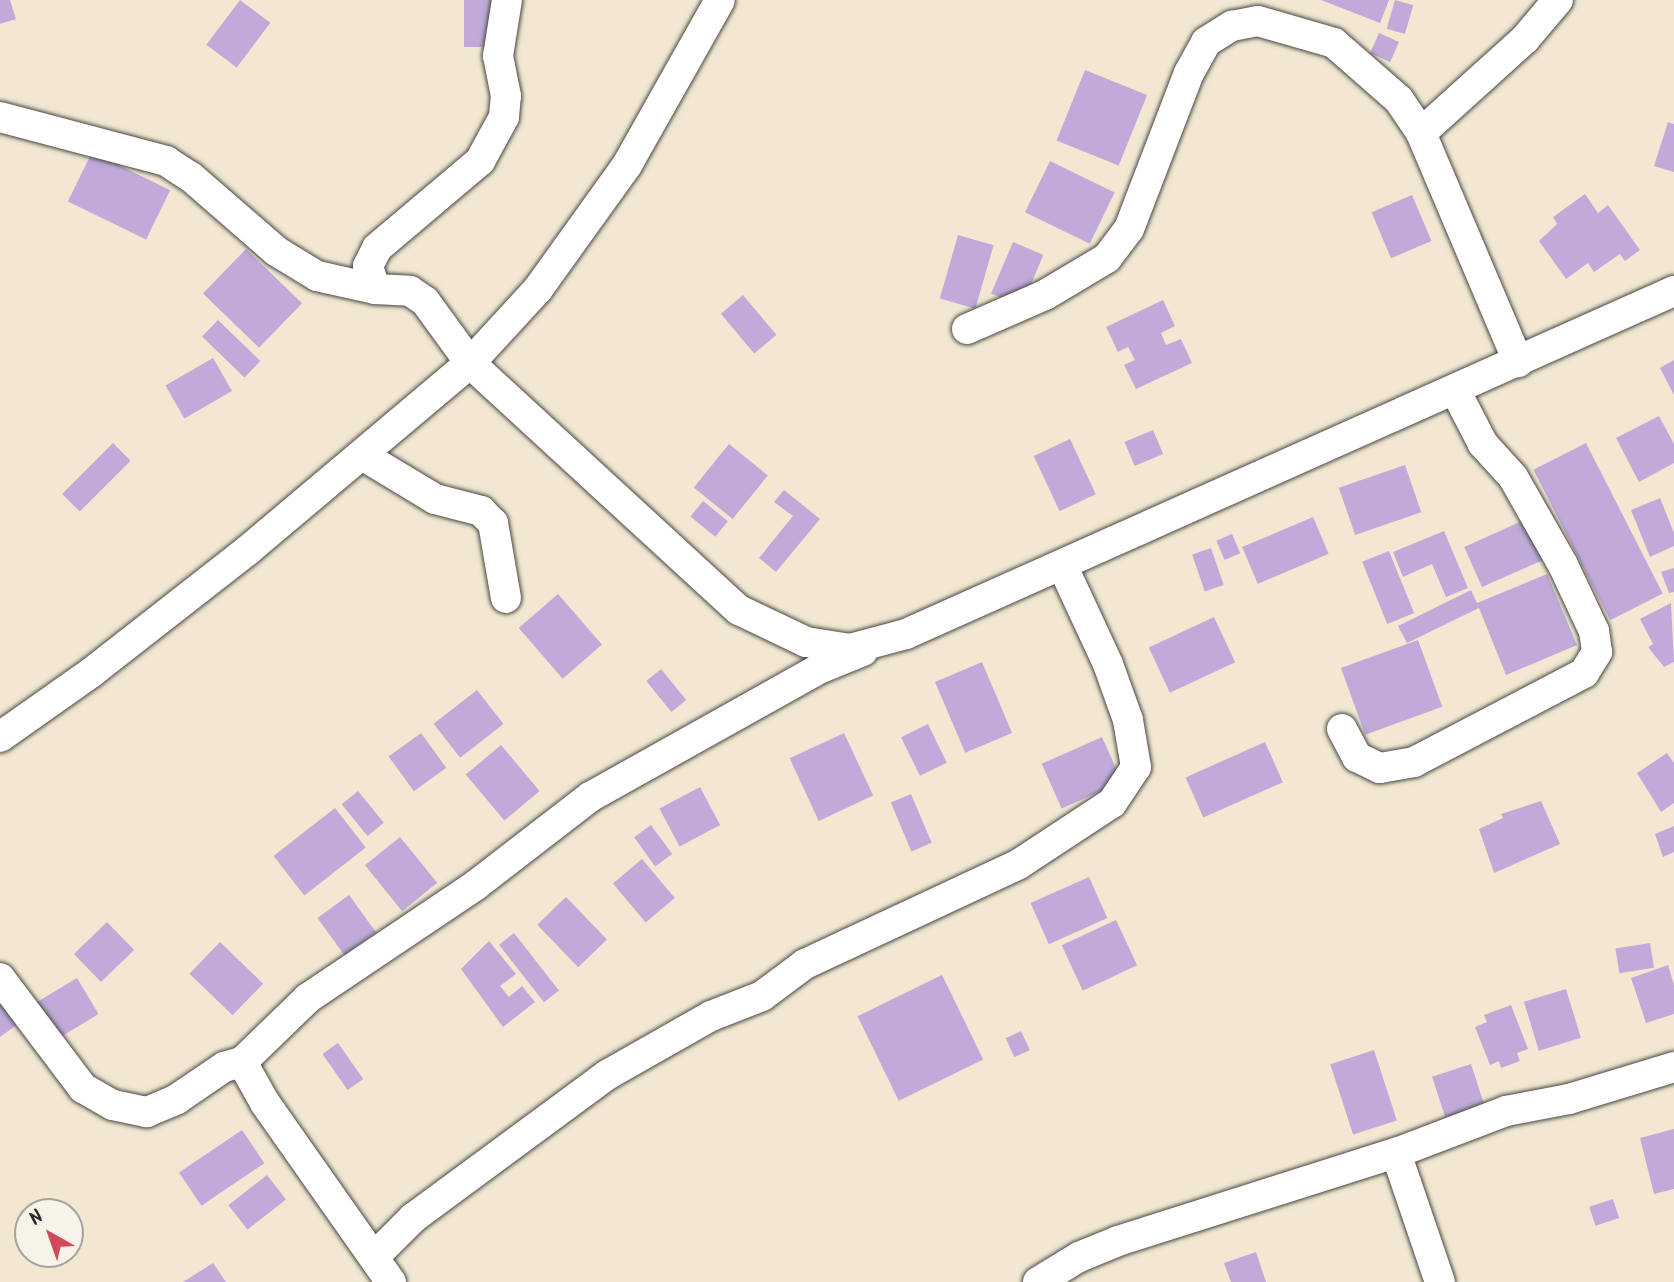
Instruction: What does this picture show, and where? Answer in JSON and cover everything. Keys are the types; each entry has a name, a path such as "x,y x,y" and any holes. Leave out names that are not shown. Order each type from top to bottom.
{"street":[{"path":"375,289 368,266 377,248 480,161 504,117 506,96 498,56 507,0"},
{"path":"0,737 134,640 362,455 470,363 538,289 627,165 720,0"},
{"path":"1421,133 1525,39 1558,0"},
{"path":"967,329 1045,295 1107,258 1129,229 1189,73 1206,42 1232,26 1258,21 1334,43 1399,100 1421,133 1518,362"},
{"path":"0,117 166,161 296,263 317,276 375,289 410,291 425,302 470,363 739,610 806,642 850,649 906,634"},
{"path":"0,978 83,1087 113,1105 146,1112 177,1099 224,1067 242,1062 308,998 476,885 590,797 821,668 906,634 1674,291"},
{"path":"1342,729 1357,757 1368,763 1380,768 1414,762 1584,673 1597,652 1594,631 1563,565 1513,477 1483,444 1455,390"},
{"path":"362,455 435,499 481,511 493,523 506,598"},
{"path":"375,1256 413,1218 607,1075 711,1016 762,996 805,964 1019,864 1112,803 1136,767 1128,720 1108,664 1062,565"},
{"path":"242,1062 265,1102 391,1282"},
{"path":"1038,1282 1079,1257 1118,1241 1396,1153 1506,1111 1569,1100 1674,1067"},
{"path":"1396,1153 1440,1282"}],"building":[{"path":"0,0 10,0 16,19 0,24"},
{"path":"240,0 270,23 237,68 206,45"},
{"path":"464,0 504,0 504,47 464,47"},
{"path":"1321,0 1389,0 1380,23"},
{"path":"1395,0 1413,5 1405,34 1387,29"},
{"path":"1379,33 1399,42 1390,62 1370,53"},
{"path":"1085,70 1147,95 1119,166 1057,140"},
{"path":"1668,122 1674,124 1674,172 1654,166"},
{"path":"92,152 170,190 146,240 68,201"},
{"path":"1050,161 1115,193 1090,244 1025,212"},
{"path":"1585,194 1598,213 1608,205 1640,250 1625,261 1620,254 1594,272 1588,263 1566,279 1539,241 1557,224 1553,217"},
{"path":"1412,195 1432,241 1391,258 1371,212"},
{"path":"958,235 994,245 975,309 940,298"},
{"path":"1013,242 1043,255 1021,306 991,294"},
{"path":"246,249 302,303 259,348 203,294"},
{"path":"743,295 776,335 754,353 721,314"},
{"path":"1163,300 1175,326 1161,333 1166,345 1181,339 1192,363 1136,389 1124,365 1135,360 1128,347 1118,352 1106,327"},
{"path":"218,320 260,361 244,378 202,337"},
{"path":"213,358 232,391 184,418 165,386"},
{"path":"1674,360 1674,395 1660,368"},
{"path":"1659,416 1674,444 1674,463 1639,482 1616,438"},
{"path":"1153,430 1163,454 1135,466 1124,442"},
{"path":"1070,439 1096,494 1060,511 1034,456"},
{"path":"113,443 131,461 80,512 62,494"},
{"path":"1586,443 1663,594 1610,620 1533,470"},
{"path":"729,444 768,475 733,519 694,488"},
{"path":"1405,465 1421,512 1355,535 1339,488"},
{"path":"784,490 820,519 776,572 759,558 793,516 774,502"},
{"path":"1660,498 1674,533 1674,546 1650,557 1631,510"},
{"path":"703,501 728,521 715,537 690,517"},
{"path":"1313,517 1329,554 1258,584 1242,547"},
{"path":"1529,518 1547,558 1482,587 1464,547"},
{"path":"1444,531 1468,588 1446,597 1432,564 1403,577 1393,552"},
{"path":"1232,534 1240,553 1225,560 1216,541"},
{"path":"1211,548 1224,585 1205,591 1192,555"},
{"path":"1389,551 1414,613 1387,624 1362,562"},
{"path":"1674,568 1674,592 1669,593 1661,572"},
{"path":"1547,574 1577,645 1506,675 1479,608 1407,643 1398,626 1471,590 1477,603"},
{"path":"558,594 602,645 563,679 519,628"},
{"path":"1671,603 1674,662 1664,667 1648,647 1653,644 1640,619"},
{"path":"1214,617 1235,662 1170,693 1149,647"},
{"path":"1418,640 1442,707 1365,735 1341,668"},
{"path":"982,662 1012,733 965,753 935,682"},
{"path":"661,669 686,700 671,712 646,681"},
{"path":"477,690 503,724 460,758 434,724"},
{"path":"928,724 947,763 920,776 901,737"},
{"path":"421,733 446,768 414,791 389,757"},
{"path":"844,733 873,796 819,821 790,758"},
{"path":"1102,737 1122,782 1062,809 1042,764"},
{"path":"1265,742 1283,782 1203,818 1186,777"},
{"path":"501,745 540,791 504,821 466,775"},
{"path":"1667,753 1674,763 1674,803 1661,812 1637,773"},
{"path":"700,787 720,825 680,847 659,809"},
{"path":"358,791 384,823 367,836 342,804"},
{"path":"911,794 932,843 911,851 891,803"},
{"path":"1541,801 1560,844 1494,873 1479,829 1503,818 1501,814"},
{"path":"335,808 366,847 304,895 274,856"},
{"path":"651,825 672,854 655,866 634,837"},
{"path":"1674,826 1674,852 1663,857 1655,834"},
{"path":"400,837 437,883 402,911 365,865"},
{"path":"642,859 675,898 646,922 613,883"},
{"path":"1089,877 1107,918 1049,944 1031,903"},
{"path":"349,895 376,932 344,955 317,918"},
{"path":"566,897 607,939 578,967 537,925"},
{"path":"1116,920 1137,965 1083,991 1062,945"},
{"path":"107,922 134,950 101,982 74,954"},
{"path":"514,933 559,991 544,1002 499,945"},
{"path":"489,941 516,974 500,986 509,997 522,986 535,1002 503,1027 461,969"},
{"path":"220,942 263,984 233,1015 189,974"},
{"path":"1650,943 1654,968 1619,973 1615,948"},
{"path":"1668,965 1674,985 1674,1014 1646,1023 1631,978"},
{"path":"942,975 983,1059 899,1101 858,1016"},
{"path":"77,978 99,1014 54,1041 32,1005"},
{"path":"1566,989 1581,1038 1539,1051 1524,1002"},
{"path":"0,996 22,1021 0,1037"},
{"path":"1511,1005 1528,1049 1517,1053 1520,1061 1501,1068 1499,1061 1490,1065 1475,1027 1487,1022 1484,1015"},
{"path":"1021,1031 1030,1050 1014,1057 1006,1038"},
{"path":"338,1043 363,1079 348,1090 322,1054"},
{"path":"1374,1050 1397,1120 1353,1135 1330,1064"},
{"path":"1471,1064 1484,1105 1445,1118 1432,1077"},
{"path":"1674,1129 1674,1189 1654,1194 1640,1138"},
{"path":"242,1130 264,1163 201,1206 179,1172"},
{"path":"267,1175 286,1199 247,1230 228,1205"},
{"path":"1613,1199 1619,1218 1595,1226 1589,1207"},
{"path":"1256,1252 1266,1282 1231,1282 1224,1263"},
{"path":"213,1263 226,1282 183,1282"}]}
